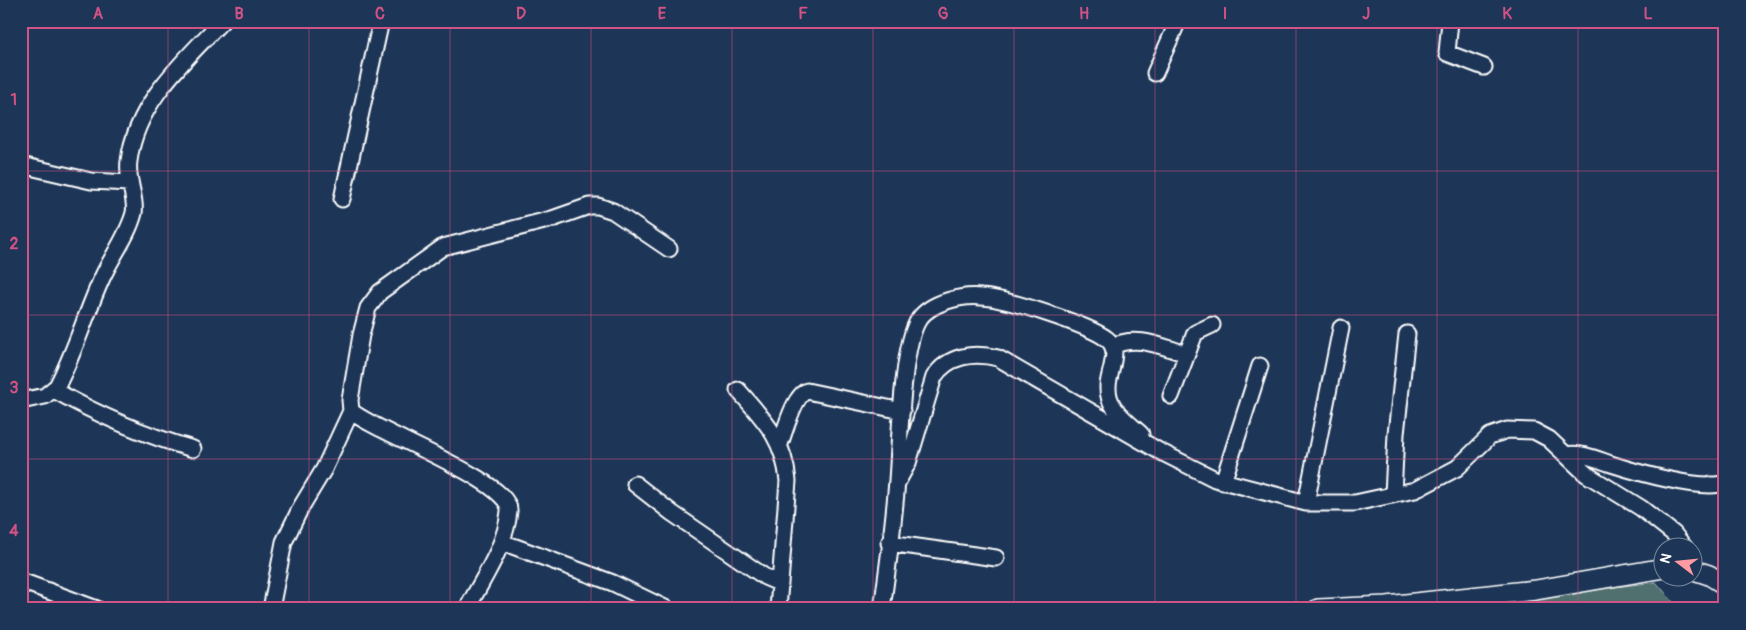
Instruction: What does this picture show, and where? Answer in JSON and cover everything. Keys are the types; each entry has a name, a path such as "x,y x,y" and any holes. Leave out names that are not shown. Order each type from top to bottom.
{"street":[{"path":"21,401 45,396 54,390 102,277 131,222 135,204 129,183 130,153 147,109 180,63 222,21"},
{"path":"342,199 382,21"},
{"path":"1155,73 1178,21"},
{"path":"1450,21 1447,53 1484,67"},
{"path":"21,165 91,181 129,183"},
{"path":"271,609 284,542 301,507 324,469 351,411 350,400 361,335 368,308 380,292 442,247 552,219 589,206 598,206 613,211 668,249"},
{"path":"882,609 897,482 908,355 916,326 923,315 956,298 981,296 998,298 1087,329 1106,338 1113,346 1114,358 1107,386 1108,400 1116,411 1159,451"},
{"path":"1171,396 1195,333 1212,325"},
{"path":"1306,503 1341,328"},
{"path":"1393,495 1396,434 1407,334"},
{"path":"1113,346 1125,340 1138,340 1187,354"},
{"path":"897,482 908,463 934,377 939,370 952,360 978,354 998,358 1159,451 1223,482 1306,503 1355,503 1414,490 1452,471 1466,461 1490,436 1507,430 1534,431 1549,439 1586,474 1641,508 1677,538"},
{"path":"1223,482 1260,366"},
{"path":"54,390 117,422 161,440 193,449"},
{"path":"738,390 769,426 780,444 786,463 788,481 778,609"},
{"path":"780,444 802,392 807,391 902,411"},
{"path":"351,411 390,435 425,449 464,470 504,496 510,510 502,542 467,609"},
{"path":"1566,455 1580,454 1628,469 1694,484 1712,486 1725,483"},
{"path":"635,484 688,524 765,577 779,583"},
{"path":"502,542 614,583 667,609"},
{"path":"890,543 996,558"},
{"path":"1318,609 1387,606 1536,590 1654,570"},
{"path":"1704,571 1723,579"},
{"path":"21,581 97,609"}],"green space":[{"path":"1654,582 1654,588 1661,588 1679,609 1435,609"}]}
